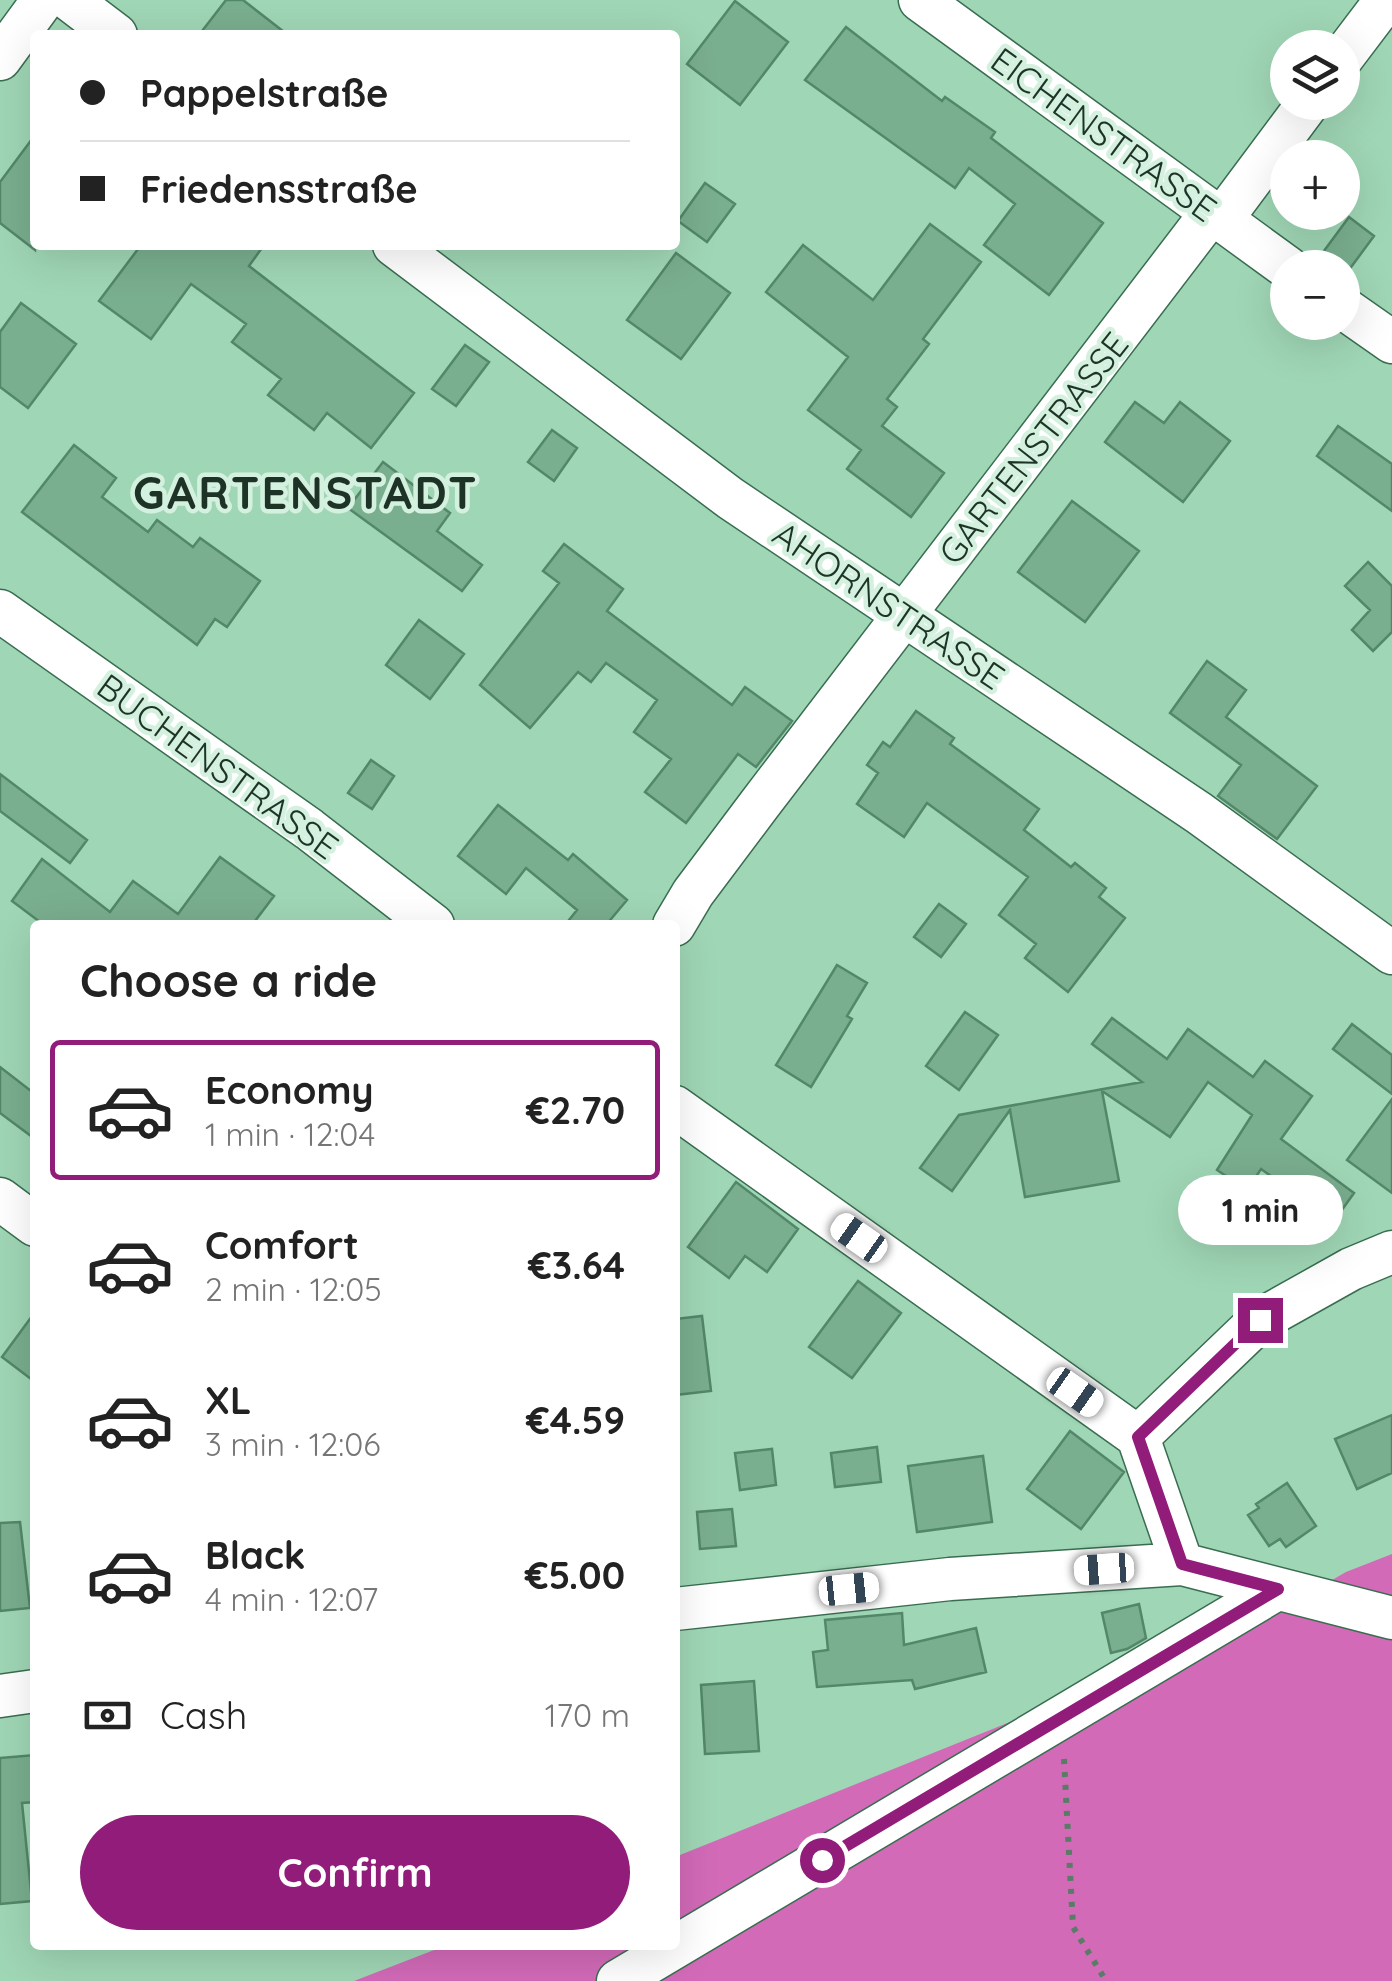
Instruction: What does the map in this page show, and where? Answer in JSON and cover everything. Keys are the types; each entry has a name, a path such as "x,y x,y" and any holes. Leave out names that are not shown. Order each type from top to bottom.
{"street":[{"path":"0,60 43,0"},
{"path":"70,0 109,30"},
{"name":"EICHENSTRASSE","path":"920,0 1270,255"},
{"path":"1360,34 1386,0"},
{"name":"GARTENSTRASSE","path":"677,920 758,805 1294,120"},
{"name":"AHORNSTRASSE","path":"401,250 730,498 1199,813 1392,953"},
{"path":"1360,320 1392,342"},
{"name":"BUCHENSTRASSE","path":"0,610 308,829 426,920"},
{"path":"680,1110 1138,1437 1182,1564"},
{"path":"0,1200 30,1222"},
{"path":"1138,1437 1260,1320 1351,1269 1392,1252"},
{"path":"680,1609 950,1579 1182,1564 1392,1618"},
{"path":"680,1944 1278,1589"},
{"path":"0,1696 30,1692"},
{"path":"618,1981 670,1950"}],"path":[{"path":"1060,1718 1070,1816 1073,1926 1106,1981"}],"shaded area":[{"path":"1392,1554 1392,1981 354,1981 434,1950 680,1950 680,1855 1263,1620 1346,1572"}],"building":[{"path":"226,0 243,0 282,30 203,30"},
{"path":"735,1 788,42 740,105 687,64"},
{"path":"846,27 942,101 945,97 995,132 991,138 1103,223 1049,295 984,245 1015,204 969,168 955,188 805,80"},
{"path":"30,142 30,246 0,223 0,182"},
{"path":"705,183 735,204 707,242 680,222"},
{"path":"930,224 981,262 923,339 929,344 887,399 897,407 882,426 944,473 911,517 847,469 861,450 808,410 848,357 766,292 803,245 873,300"},
{"path":"1360,225 1374,236 1360,255 1360,250 1325,250 1339,230 1360,230"},
{"path":"137,250 260,250 249,266 414,393 371,448 327,413 314,430 268,395 281,379 232,342 246,324 191,284 151,339 99,301"},
{"path":"676,253 730,293 681,359 627,320"},
{"path":"21,303 76,344 28,408 0,387 0,332"},
{"path":"465,345 489,362 456,406 432,389"},
{"path":"1135,402 1164,423 1180,402 1230,441 1183,502 1105,442"},
{"path":"1338,426 1392,464 1392,511 1317,456"},
{"path":"552,430 577,448 554,481 528,462"},
{"path":"74,445 116,478 102,497 148,532 157,520 193,547 200,538 260,581 227,627 215,619 197,645 22,512"},
{"path":"383,462 450,513 437,531 482,565 462,591 348,508"},
{"path":"1072,501 1139,551 1085,622 1018,572"},
{"path":"564,544 623,589 607,611 732,705 745,687 792,721 756,767 738,754 686,823 645,792 671,759 634,732 657,700 606,663 591,682 578,672 530,728 480,685 559,583 543,571"},
{"path":"1368,562 1392,586 1392,632 1373,651 1352,630 1370,610 1345,586"},
{"path":"419,620 464,654 430,699 386,665"},
{"path":"1207,661 1246,690 1226,717 1317,786 1277,839 1218,796 1241,765 1170,713"},
{"path":"916,711 954,738 950,744 1039,809 1024,830 1071,867 1075,863 1106,888 1099,897 1125,918 1068,992 1025,958 1036,944 999,915 1028,877 927,803 904,837 857,804 878,773 867,765 883,742 890,747"},
{"path":"371,760 394,776 372,809 348,793"},
{"path":"0,774 87,840 70,863 0,811"},
{"path":"498,805 568,860 573,854 627,900 610,920 569,920 577,910 526,868 506,894 458,856"},
{"path":"220,857 274,896 256,920 37,920 12,901 42,859 110,912 133,881 178,914"},
{"path":"939,904 966,924 941,957 914,937"},
{"path":"837,965 867,983 847,1016 852,1019 811,1087 776,1065"},
{"path":"965,1012 998,1035 959,1090 926,1066"},
{"path":"1112,1018 1167,1059 1188,1029 1253,1077 1265,1061 1312,1096 1281,1139 1354,1193 1334,1221 1261,1169 1247,1190 1217,1170 1252,1115 1208,1082 1170,1137 1102,1091 1119,1181 1025,1197 1010,1110 952,1191 920,1168 959,1115 1142,1082 1092,1044"},
{"path":"1352,1024 1392,1055 1392,1094 1333,1049"},
{"path":"0,1067 30,1090 30,1135 0,1113"},
{"path":"1392,1099 1392,1193 1347,1160"},
{"path":"736,1182 798,1229 767,1272 745,1256 729,1278 688,1247"},
{"path":"858,1281 901,1313 852,1378 809,1347"},
{"path":"702,1316 711,1391 680,1394 680,1318"},
{"path":"30,1319 30,1378 2,1357"},
{"path":"1392,1415 1392,1473 1357,1489 1335,1439"},
{"path":"1070,1431 1124,1472 1081,1529 1027,1489"},
{"path":"877,1447 881,1482 835,1487 831,1453"},
{"path":"772,1449 776,1485 740,1490 735,1453"},
{"path":"983,1456 992,1522 917,1532 908,1466"},
{"path":"1287,1483 1316,1526 1286,1547 1280,1539 1269,1546 1248,1515 1259,1508 1256,1504"},
{"path":"732,1509 736,1546 700,1549 697,1512"},
{"path":"20,1522 30,1608 0,1611 0,1523"},
{"path":"1139,1604 1146,1638 1111,1653 1102,1613"},
{"path":"902,1613 904,1645 976,1628 986,1672 915,1689 912,1680 817,1687 813,1652 828,1650 825,1620"},
{"path":"754,1681 759,1751 705,1754 701,1685"},
{"path":"30,1755 30,1802 22,1803 30,1901 0,1904 0,1758"}],"district":[{"name":"GARTENSTADT","path":"306,492"}],"route":[{"path":"822,1860 1278,1589 1182,1564 1138,1437 1260,1320"}]}
